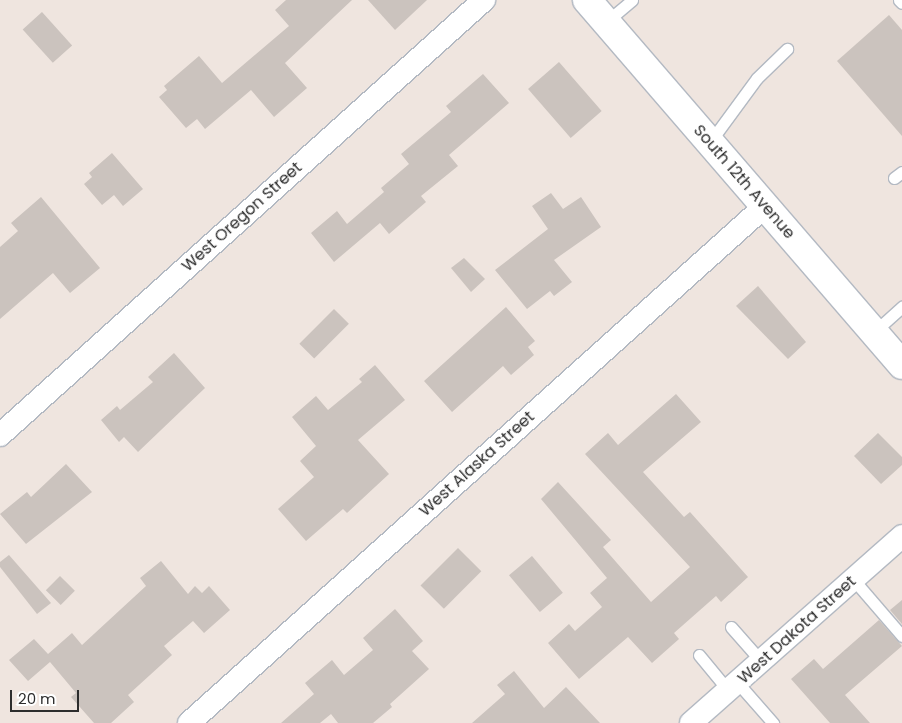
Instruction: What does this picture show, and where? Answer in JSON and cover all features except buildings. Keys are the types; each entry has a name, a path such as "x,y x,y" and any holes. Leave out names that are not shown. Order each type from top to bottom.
{"main road":[{"name":"South 12th Avenue","path":"587,0 902,365"}],"street":[{"name":"West Oregon Street","path":"0,435 484,0"},
{"name":"West Alaska Street","path":"189,723 765,206"},
{"name":"West Dakota Street","path":"691,723 902,536"}],"lane":[{"path":"606,22 632,0"},
{"path":"899,0 902,3"},
{"path":"710,142 757,78 788,49"},
{"path":"874,332 902,307"},
{"path":"853,580 902,636"},
{"path":"731,627 761,661"},
{"path":"699,655 773,723"}]}
